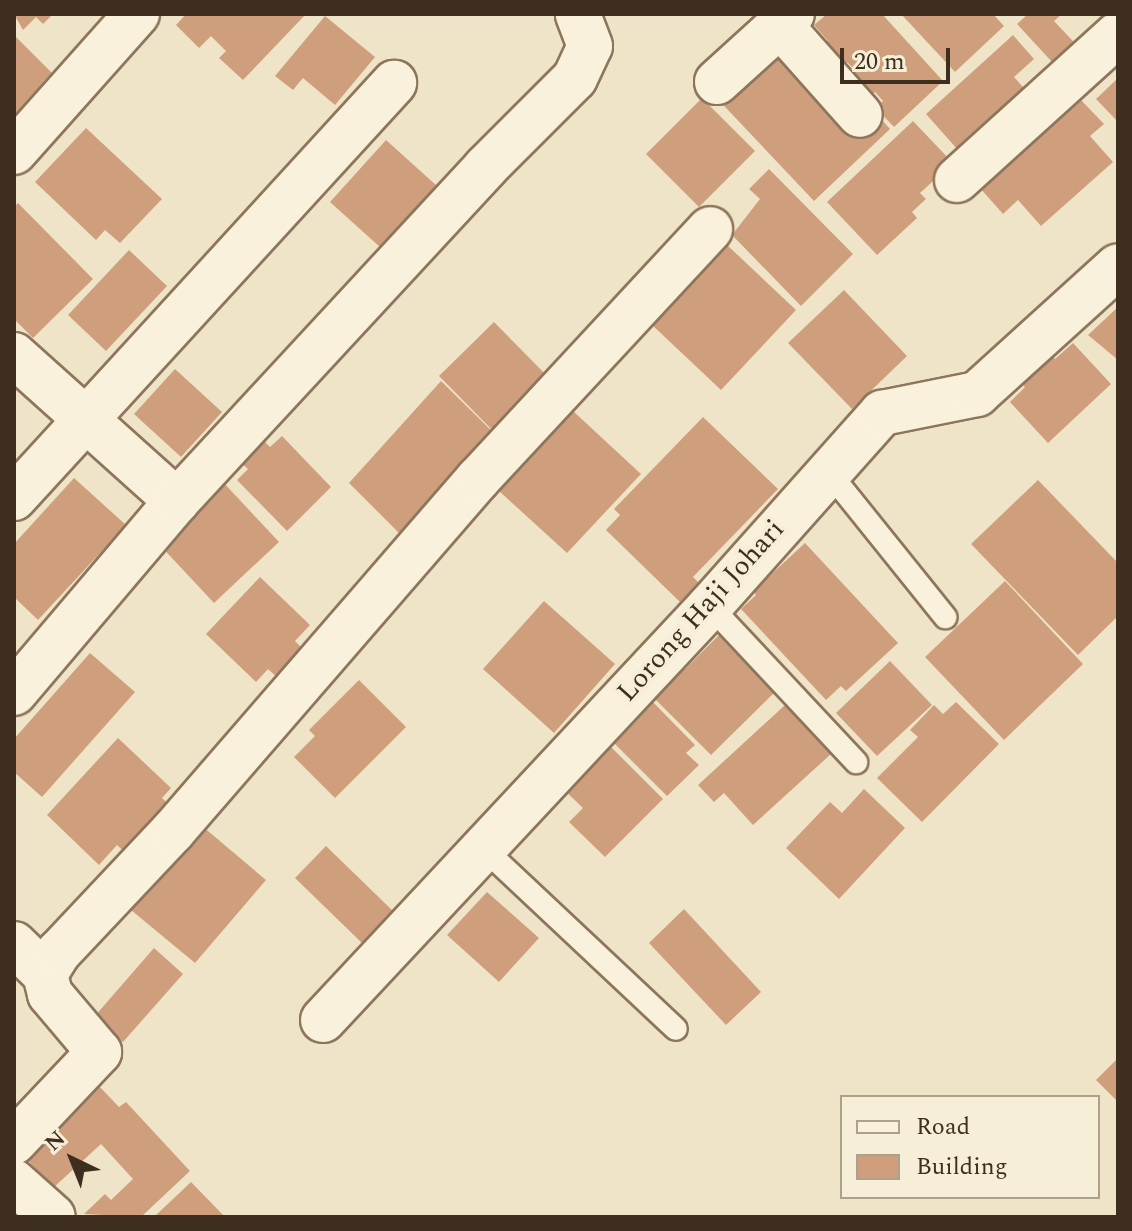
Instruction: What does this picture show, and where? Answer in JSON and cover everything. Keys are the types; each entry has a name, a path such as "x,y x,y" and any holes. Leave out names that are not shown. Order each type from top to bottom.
{"street":[{"path":"14,152 137,14"},
{"path":"14,693 177,501 485,168 575,78 590,46 578,14"},
{"path":"717,82 786,20 860,115"},
{"path":"957,180 1118,34"},
{"path":"14,498 394,83"},
{"path":"45,974 59,952 173,831 478,479 710,229"},
{"name":"Lorong Haji Johari","path":"323,1020 481,846 710,606 827,470 882,413 956,401 993,383 1118,266"},
{"path":"14,355 84,421 177,501"},
{"path":"14,944 45,974 50,994 99,1052 14,1142"},
{"path":"14,1182 53,1217"}],"lane":[{"path":"827,470 945,617"},
{"path":"710,606 856,762"},
{"path":"481,846 676,1029"}],"building":[{"path":"14,14 53,14 43,24 36,17 23,30"},
{"path":"186,14 306,14 243,80 219,58 226,51 211,36 199,48 176,25"},
{"path":"827,14 882,14 943,81 894,127 876,108 883,101 875,92 867,100 846,78 855,70 847,62 840,68 821,48 828,41 814,25"},
{"path":"901,14 993,14 1004,26 955,72"},
{"path":"1028,14 1062,14 1054,21 1087,56 1065,76 1017,24"},
{"path":"325,16 375,57 335,105 303,78 293,90 275,76"},
{"path":"14,35 52,73 43,82 53,91 14,131"},
{"path":"1013,35 1034,59 1014,77 1033,98 966,159 926,114"},
{"path":"758,45 774,61 784,51 874,111 890,129 814,201 710,91"},
{"path":"1118,78 1118,122 1096,99"},
{"path":"702,98 755,151 699,207 646,154"},
{"path":"1080,99 1104,124 1090,136 1113,162 1041,226 1018,200 1003,214 980,188"},
{"path":"913,121 953,163 920,193 926,199 912,212 917,218 877,255 827,202"},
{"path":"86,128 162,199 120,243 105,230 96,240 35,182"},
{"path":"386,140 437,186 381,248 330,202"},
{"path":"769,169 853,254 801,306 732,235 760,199 749,189"},
{"path":"18,203 93,279 33,338 14,319 14,207"},
{"path":"726,244 796,310 721,390 651,324"},
{"path":"129,250 167,286 106,351 68,315"},
{"path":"844,290 907,356 852,409 788,343"},
{"path":"1118,307 1118,360 1088,335"},
{"path":"494,322 557,386 502,440 439,376"},
{"path":"1073,343 1111,384 1048,443 1010,402 1025,387 1020,382 1050,353 1055,359"},
{"path":"175,369 222,412 181,457 134,414"},
{"path":"441,381 504,443 407,541 349,483"},
{"path":"573,411 641,474 567,553 499,491"},
{"path":"703,417 778,489 693,577 699,583 680,602 606,530 620,515 614,509"},
{"path":"282,436 331,487 287,531 237,480 248,469 240,462 262,439 270,447"},
{"path":"74,478 126,525 38,620 14,597 14,544"},
{"path":"1038,480 1118,563 1118,616 1078,655 971,544"},
{"path":"222,481 279,542 214,603 157,542"},
{"path":"805,543 898,643 846,691 841,686 826,700 741,609 756,595 753,591"},
{"path":"260,577 310,625 295,641 307,653 280,680 268,669 256,682 206,634"},
{"path":"1005,581 1083,664 1004,740 925,657"},
{"path":"544,601 615,664 554,733 483,669"},
{"path":"719,635 776,691 711,755 655,699 663,691 656,685 677,663 684,670"},
{"path":"90,653 135,692 42,797 14,772 14,739"},
{"path":"890,661 932,705 877,756 836,713"},
{"path":"359,680 406,727 335,798 294,757 315,736 309,730"},
{"path":"647,696 695,745 686,753 699,765 667,796 607,736"},
{"path":"956,702 999,744 922,822 877,778 918,737 910,730 934,705 943,714"},
{"path":"785,705 831,754 753,825 724,793 714,802 698,785"},
{"path":"118,738 171,788 162,798 177,812 133,860 117,845 99,865 47,815"},
{"path":"604,740 663,799 605,857 569,822 583,808 559,785"},
{"path":"864,789 905,828 839,899 786,848 830,802 842,813"},
{"path":"202,826 266,880 195,963 131,910"},
{"path":"326,846 394,912 363,944 295,878"},
{"path":"487,892 539,938 499,982 447,935"},
{"path":"684,909 761,992 726,1025 649,943"},
{"path":"154,948 183,974 123,1042 94,1017"},
{"path":"1118,1058 1118,1102 1096,1080"},
{"path":"98,1085 119,1107 126,1102 190,1171 141,1217 84,1214 105,1194 111,1200 133,1179 101,1144 53,1188 23,1155"},
{"path":"191,1182 225,1217 154,1217"}]}
